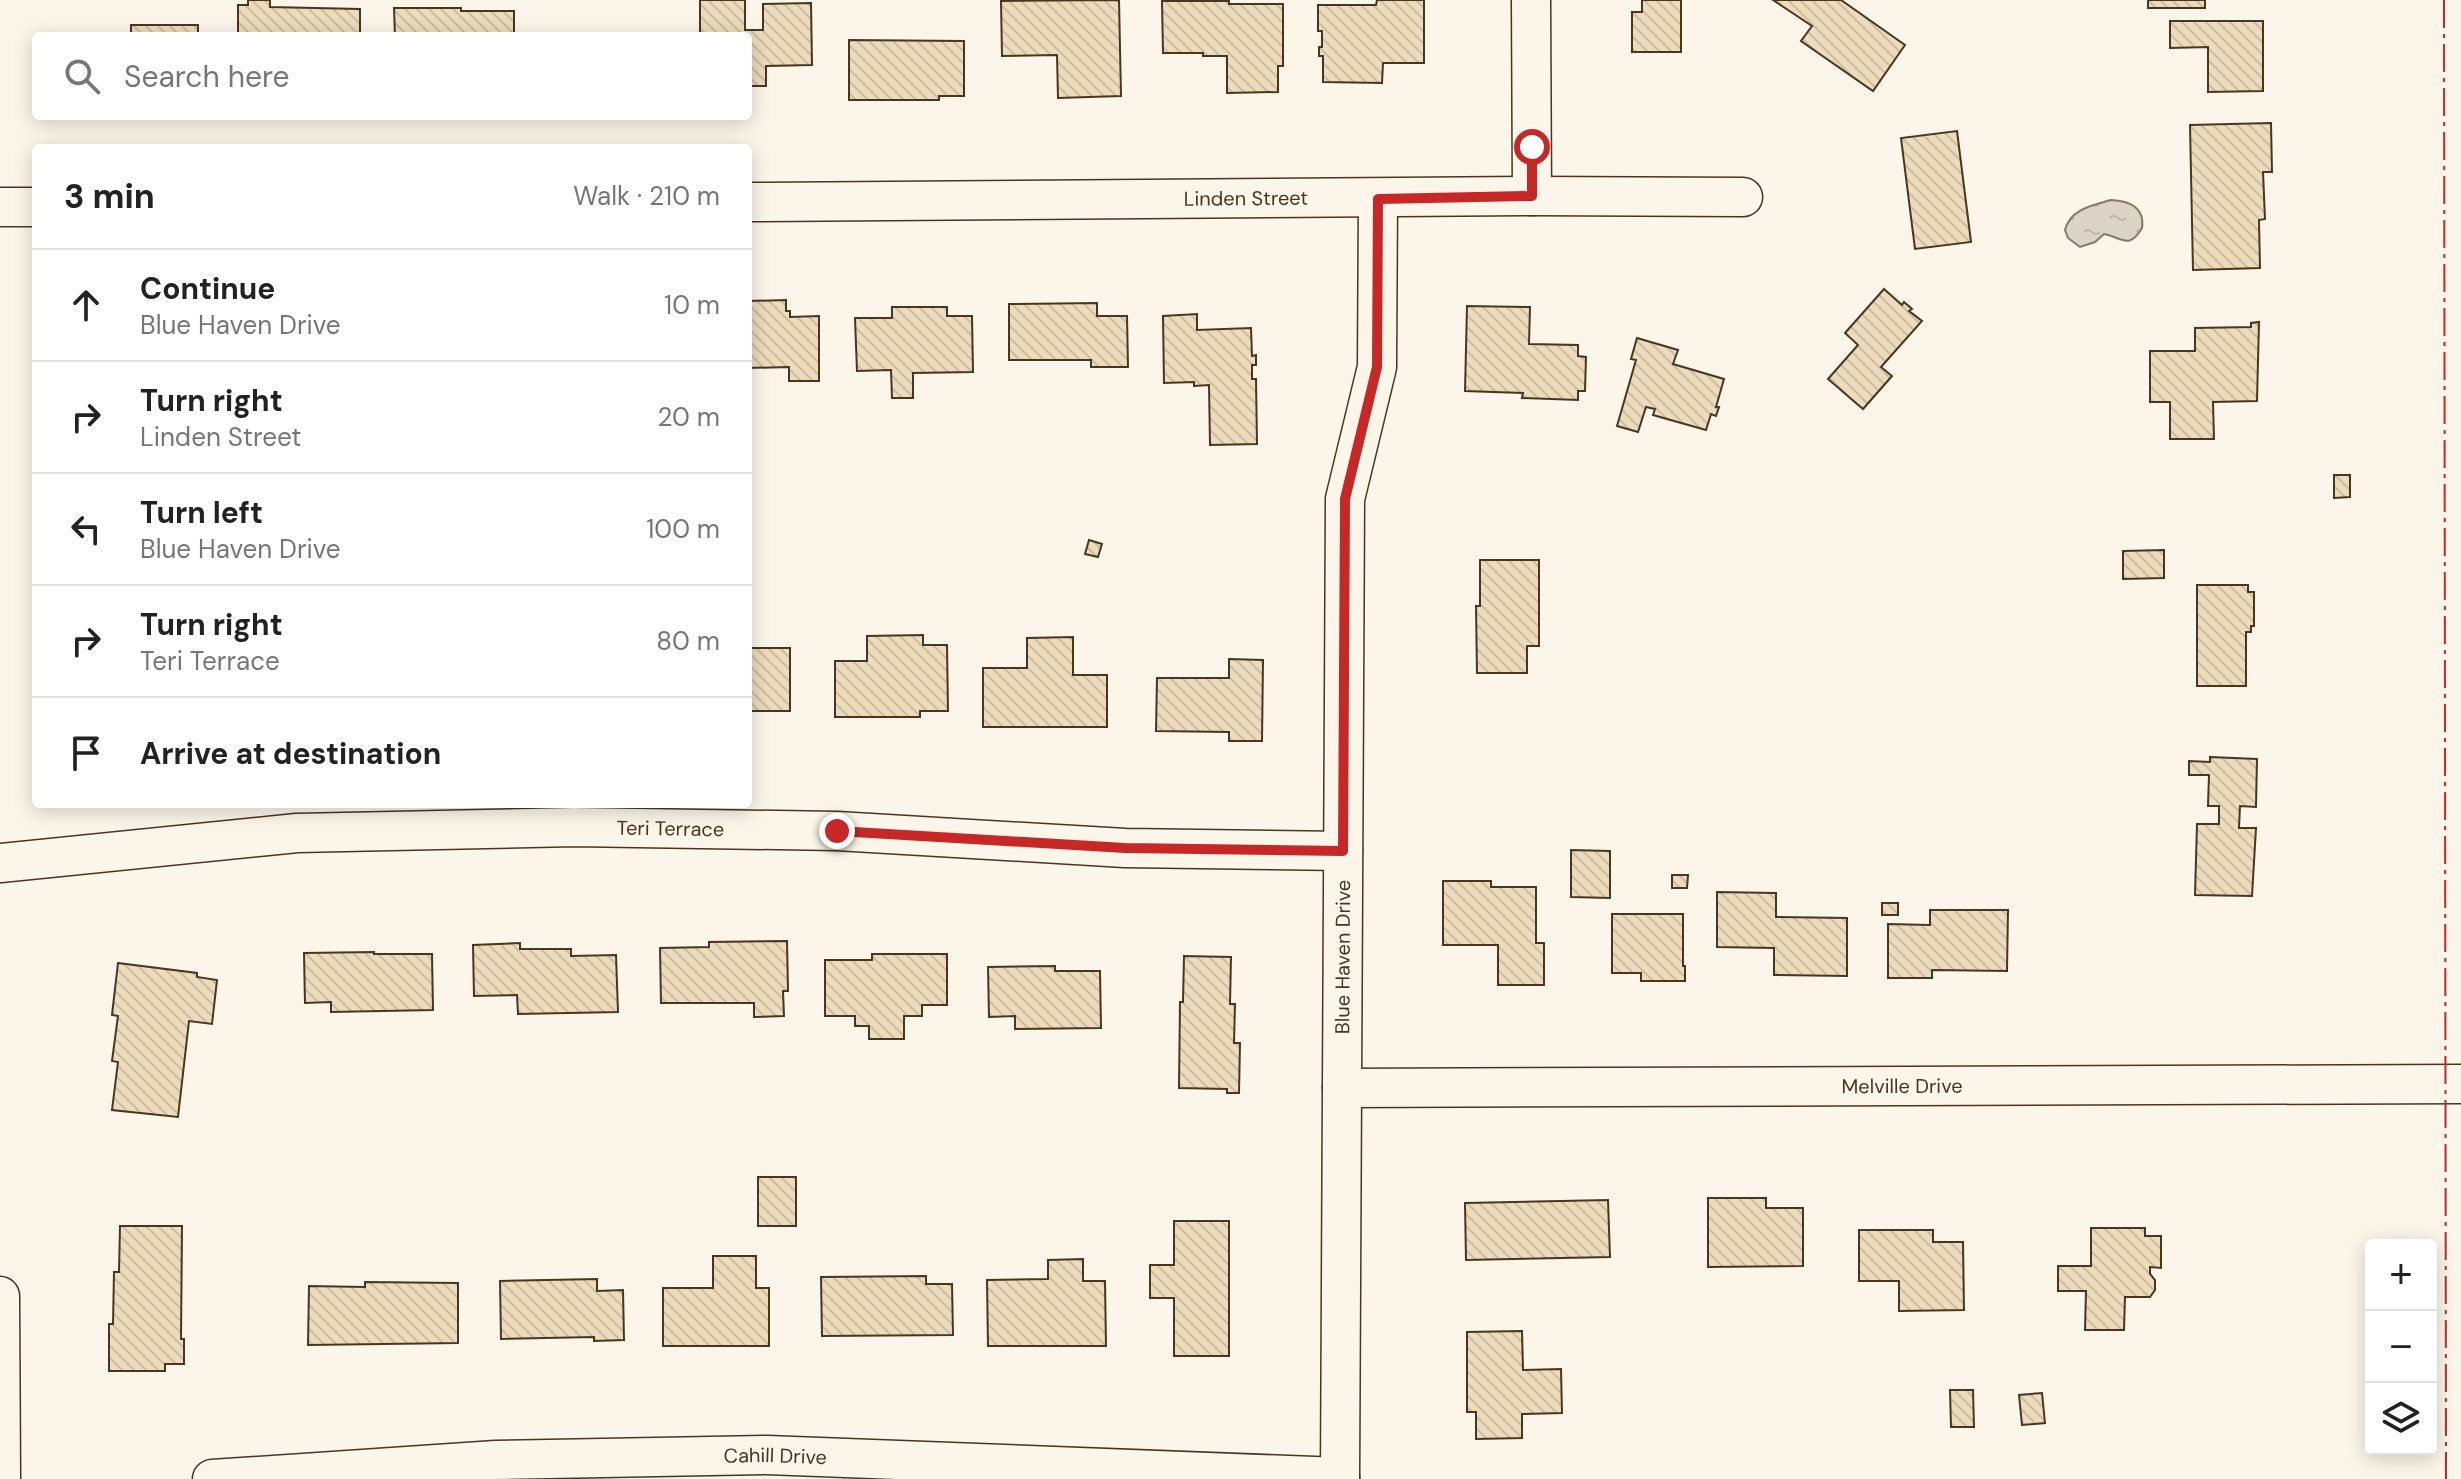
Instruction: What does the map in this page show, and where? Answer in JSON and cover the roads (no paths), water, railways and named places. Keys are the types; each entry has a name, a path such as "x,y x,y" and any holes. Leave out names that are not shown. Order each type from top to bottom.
{"street":[{"path":"1531,0 1532,196"},
{"name":"Linden Street","path":"752,202 1743,197"},
{"name":"Blue Haven Drive","path":"1340,1478 1345,499 1377,367 1378,199"},
{"path":"0,207 32,207"},
{"name":"Teri Terrace","path":"0,863 297,833 574,827 837,831 1125,848 1343,851"},
{"name":"Melville Drive","path":"1342,1088 2461,1084"},
{"path":"0,1296 1,1479"},
{"name":"Cahill Drive","path":"212,1479 496,1460 767,1455 1340,1478"}],"water":[{"path":"2111,200 2134,206 2141,215 2142,228 2133,239 2125,241 2104,234 2095,242 2080,247 2068,238 2065,230 2072,217 2083,209"}]}
